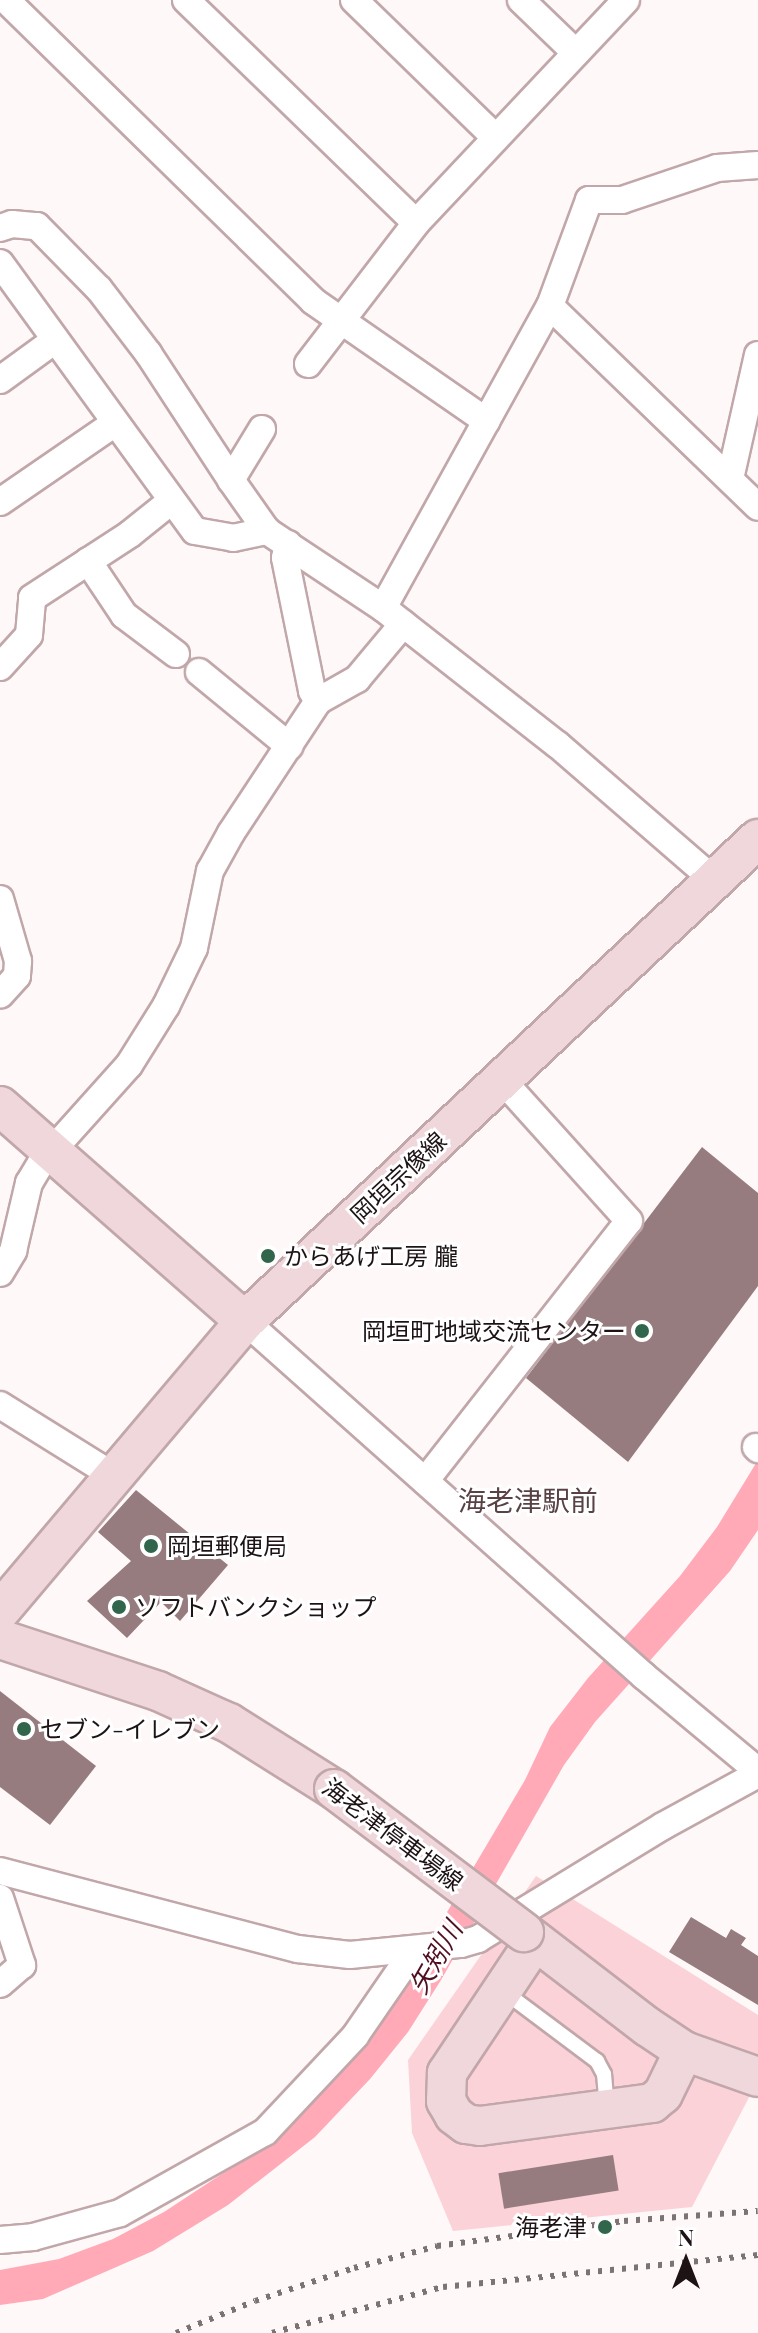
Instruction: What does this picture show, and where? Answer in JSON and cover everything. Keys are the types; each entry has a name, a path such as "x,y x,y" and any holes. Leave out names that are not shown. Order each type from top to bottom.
{"main road":[{"name":"岡垣宗像線","path":"0,1611 245,1321 758,839"},
{"path":"0,1106 245,1321"},
{"name":"海老津停車場線","path":"0,1639 172,1697 229,1723 334,1789 684,2051 758,2077"},
{"path":"529,1936 502,1989 447,2073 446,2101 454,2115 466,2124 480,2126 652,2103 663,2094 684,2051"}],"street":[{"path":"6,0 313,301 486,421"},
{"path":"186,0 416,223"},
{"path":"354,0 495,137"},
{"path":"521,0 575,52"},
{"path":"308,364 416,223 626,0"},
{"path":"0,1273 13,1251 29,1183 129,1065 154,1028 194,948 210,871 231,833 318,701 357,679 393,616 486,421 550,306 589,200 622,200 717,168 758,165"},
{"path":"0,228 12,224 37,226 99,289 148,353 231,480 277,538 285,558 312,691 318,701"},
{"path":"0,263 195,531 233,538 277,538 393,616 558,745 714,880"},
{"path":"550,306 758,507"},
{"path":"0,380 55,340"},
{"path":"730,479 758,355"},
{"path":"0,502 115,423"},
{"path":"231,480 262,429"},
{"path":"0,667 29,635 32,598 171,501"},
{"path":"88,561 124,615 176,654"},
{"path":"199,672 289,746"},
{"path":"0,899 18,961 17,976 0,995"},
{"path":"425,1481 629,1221 502,1080"},
{"path":"0,1871 298,1949 350,1955 414,1950 478,1939 758,1772 644,1676 245,1321"},
{"path":"0,1405 114,1476"},
{"path":"0,1898 22,1965 0,1984"},
{"path":"0,2240 33,2237 120,2213 265,2132 355,2036 414,1950"}],"lane":[{"path":"502,1989 597,2061 604,2074 607,2109"}],"shaded area":[{"path":"536,1876 758,2015 758,2080 692,2207 453,2231 412,2133 408,2060"}],"water":[{"name":"矢矧川","path":"758,1460 758,1530 730,1571 595,1722 564,1765 441,1980 408,2032 370,2079 315,2137 228,2205 153,2251 43,2299 0,2305 0,2270 59,2259 113,2239 164,2212 263,2147 401,1990 525,1780 550,1727 588,1678 680,1576 717,1527"}],"building":[{"name":"岡垣町地域交流センター","path":"702,1147 758,1193 758,1286 628,1462 526,1378"},
{"name":"岡垣郵便局","path":"136,1490 228,1565 180,1621 161,1602 127,1638 87,1601 131,1561 98,1532"},
{"name":"セブン-イレブン","path":"0,1691 96,1766 50,1825 0,1787"},
{"path":"691,1917 726,1938 731,1929 746,1938 741,1945 758,1956 758,2005 669,1952"},
{"path":"613,2155 619,2191 504,2209 498,2173"}],"railway":[{"path":"176,2333 255,2301 354,2268 437,2246 624,2221 758,2211"},
{"path":"272,2333 443,2287 758,2255"}],"place":[{"name":"からあげ工房 朧","path":"268,1256"},
{"name":"岡垣町地域交流センター","path":"642,1331"},
{"name":"岡垣郵便局","path":"151,1546"},
{"name":"ソフトバンクショップ","path":"119,1607"},
{"name":"セブン-イレブン","path":"24,1729"},
{"name":"海老津","path":"605,2227"}],"district":[{"name":"海老津駅前","path":"528,1500"}]}
